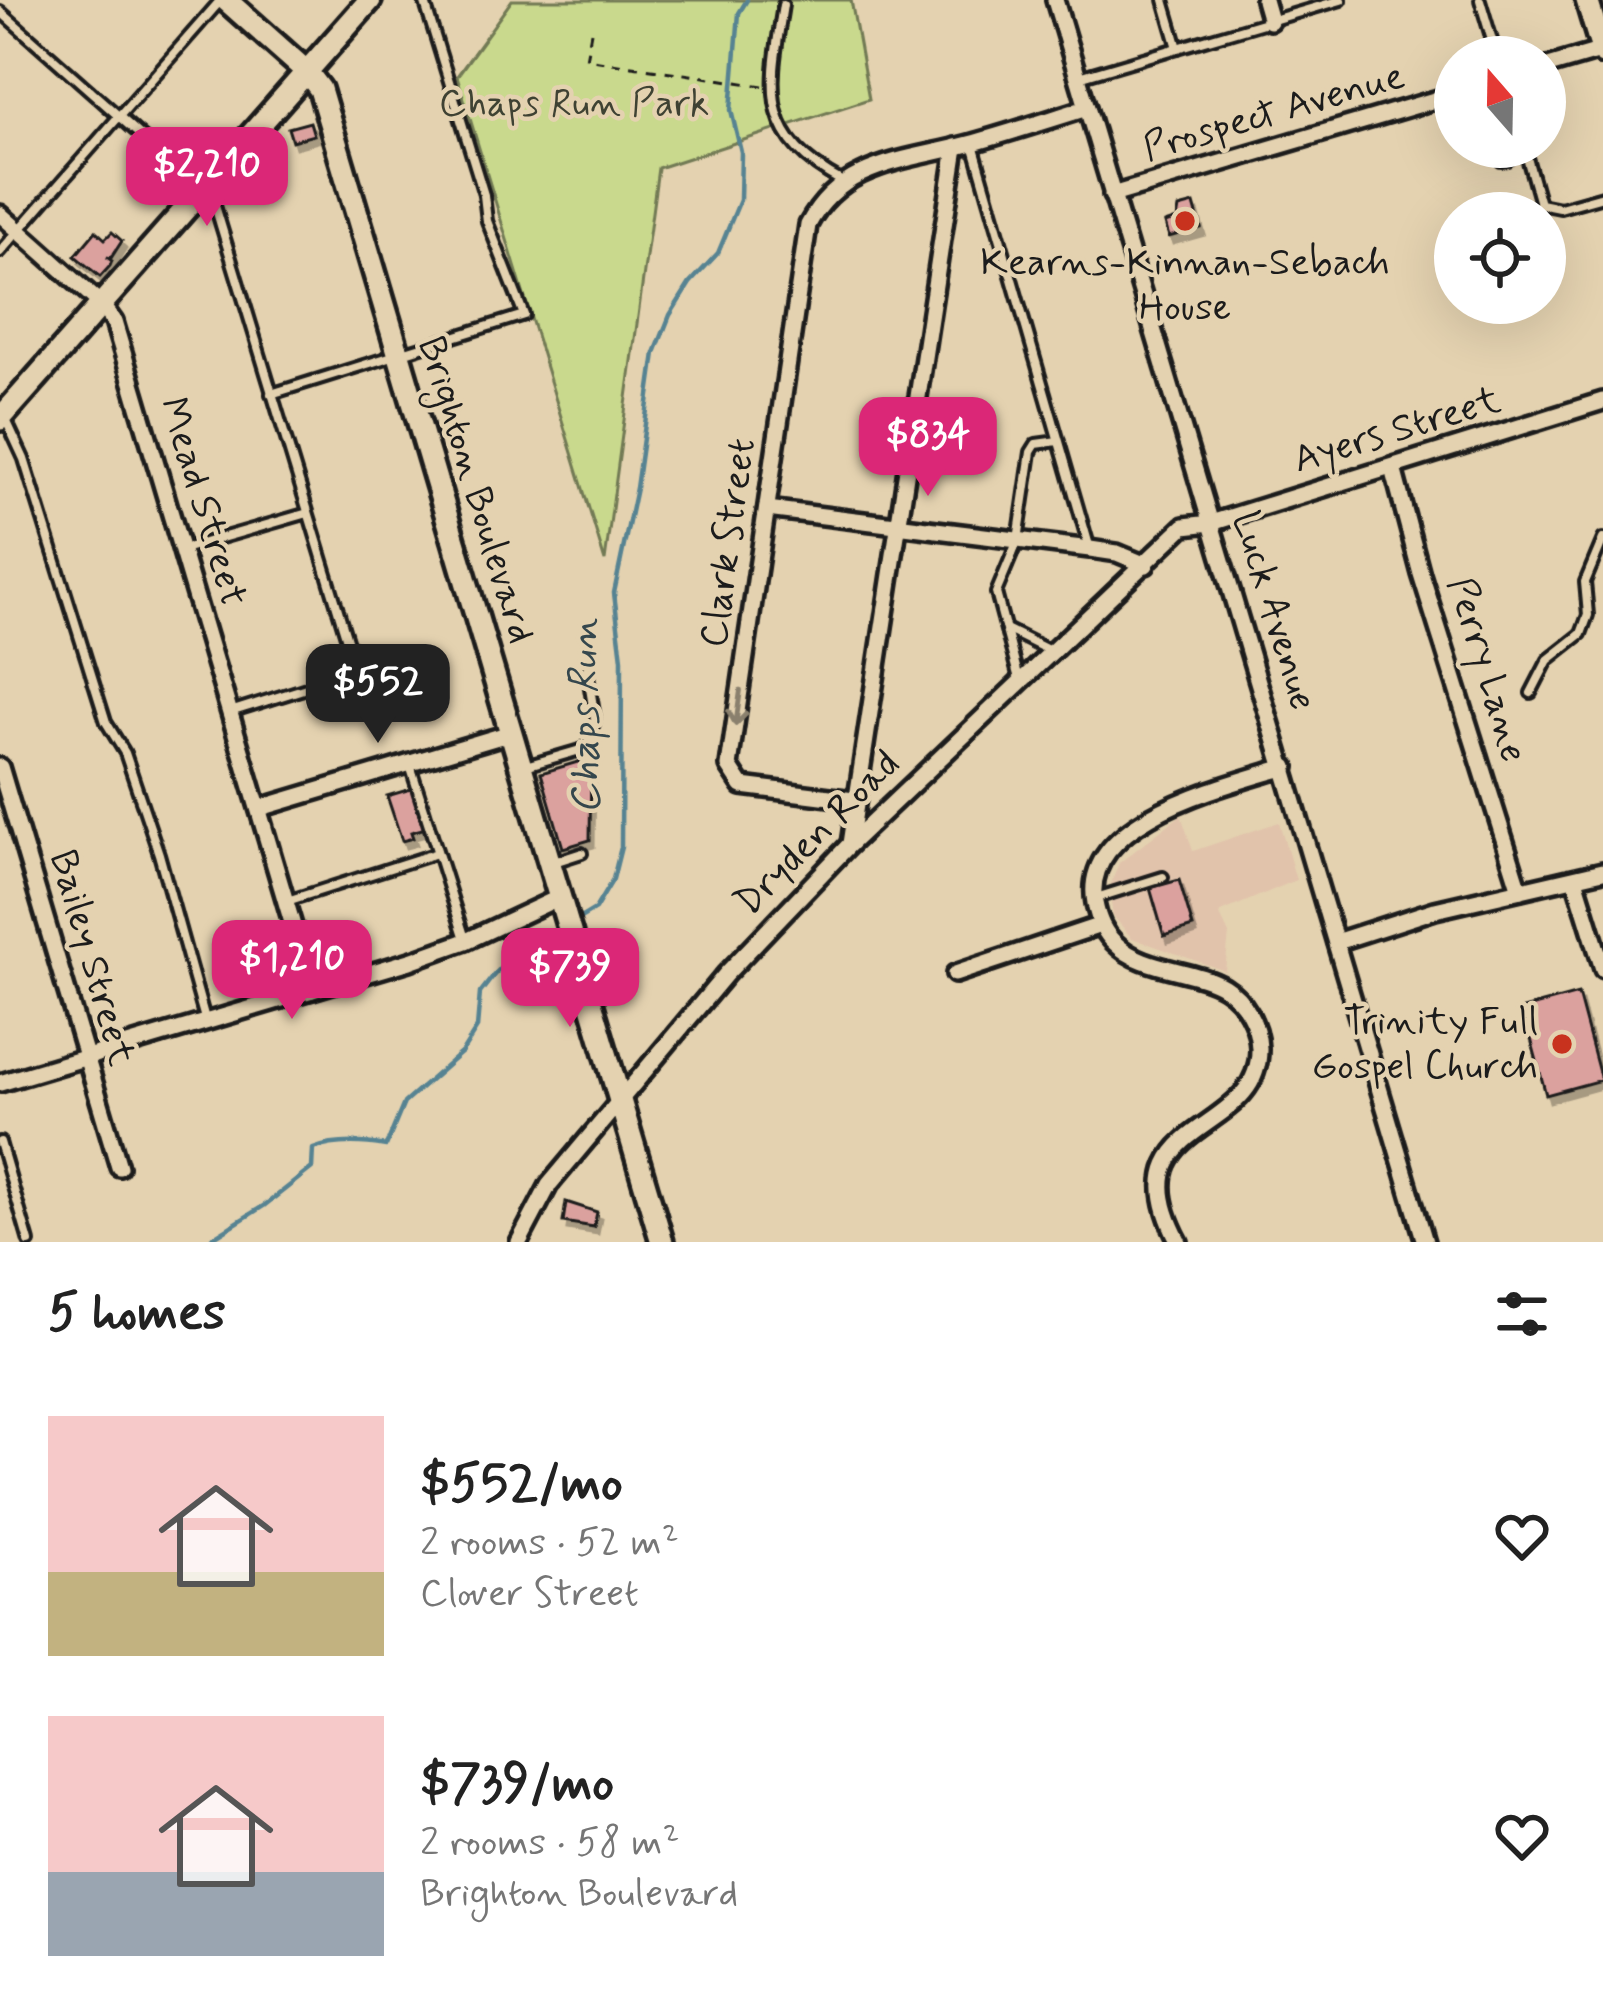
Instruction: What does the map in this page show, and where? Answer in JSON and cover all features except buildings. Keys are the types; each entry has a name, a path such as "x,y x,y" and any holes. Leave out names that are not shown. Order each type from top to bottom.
{"street":[{"name":"Brighton Boulevard","path":"224,0 307,72 320,89 662,1242"},
{"path":"1,415 370,0"},
{"name":"Luck Avenue","path":"1055,0 1425,1242"},
{"path":"1264,0 1270,21"},
{"path":"1566,61 1603,51 1587,0"},
{"name":"Prospect Avenue","path":"1112,195 1434,100"},
{"path":"843,182 870,167 1087,108"},
{"path":"850,844 898,525 964,145"},
{"name":"Clark Street","path":"843,182 826,198 808,225 805,239 729,766 742,786 854,800"},
{"name":"Mead Street","path":"0,214 102,305 114,322 312,990"},
{"name":"Ayers Street","path":"1211,524 1602,404"},
{"name":"Perry Lane","path":"1394,468 1421,574 1520,890"},
{"path":"767,509 1090,549 1146,565"},
{"name":"Dryden Road","path":"519,1242 549,1185 726,974 850,844 1184,526 1211,524"},
{"path":"260,808 511,733"},
{"name":"Bailey Street","path":"0,767 119,1167"},
{"path":"1179,1242 1167,1220 1160,1180 1181,1142 1221,1113 1250,1082 1258,1064 1254,1022 1243,1004 1223,987 1117,946 1101,925 1094,879 1112,847 1170,805 1286,767"},
{"path":"1336,942 1435,910 1603,871"},
{"path":"1575,879 1603,969"},
{"path":"0,1083 466,941 562,904"},
{"path":"955,974 1101,925"}],"lane":[{"path":"0,252 224,0"},
{"path":"272,394 524,315 487,221 484,195 424,0"},
{"path":"1164,0 1178,49"},
{"path":"1078,77 1341,0"},
{"path":"1480,0 1491,36"},
{"path":"783,5 770,87 777,116 813,166 843,182"},
{"path":"0,11 206,188 355,666 348,675 230,712"},
{"path":"964,145 1090,549"},
{"path":"1529,168 1540,204 1560,208 1603,196"},
{"path":"1,415 24,459 106,722 124,753 159,854 206,1021"},
{"path":"1021,683 996,593 1018,540 1031,452 1036,444 1058,441"},
{"path":"181,550 308,513"},
{"path":"1532,693 1548,660 1581,634 1588,615 1588,566 1603,539"},
{"path":"1008,630 1053,653"},
{"path":"521,767 587,748 595,719 587,669"},
{"path":"409,764 466,941"},
{"path":"287,901 437,853"},
{"path":"550,863 582,853"},
{"path":"1094,898 1163,877"},
{"path":"0,1142 29,1242"}],"path":[{"path":"591,32 586,58 770,87"}],"shaded area":[{"path":"1181,815 1193,851 1279,822 1296,880 1219,913 1229,934 1225,971 1132,938 1113,916 1109,889 1119,863"}],"green space":[{"name":"Chaps Run Park","path":"512,0 851,0 869,99 658,168 605,561 457,76"}],"waterway":[{"name":"Chaps Run","path":"572,923 595,909 613,879 621,847 622,659 614,593 636,488 655,353 690,283 718,253 740,200 741,152 731,110 739,13 747,0"},
{"name":"Chaps Run","path":"206,1242 312,1168 313,1149 349,1143 386,1146 404,1103 462,1052 477,1028 480,993 494,975 511,957 562,928"}],"place":[{"name":"Kearns-Kinnan-Sebach House","path":"1185,221"},
{"name":"Trinity Full Gospel Church","path":"1562,1044"}]}
